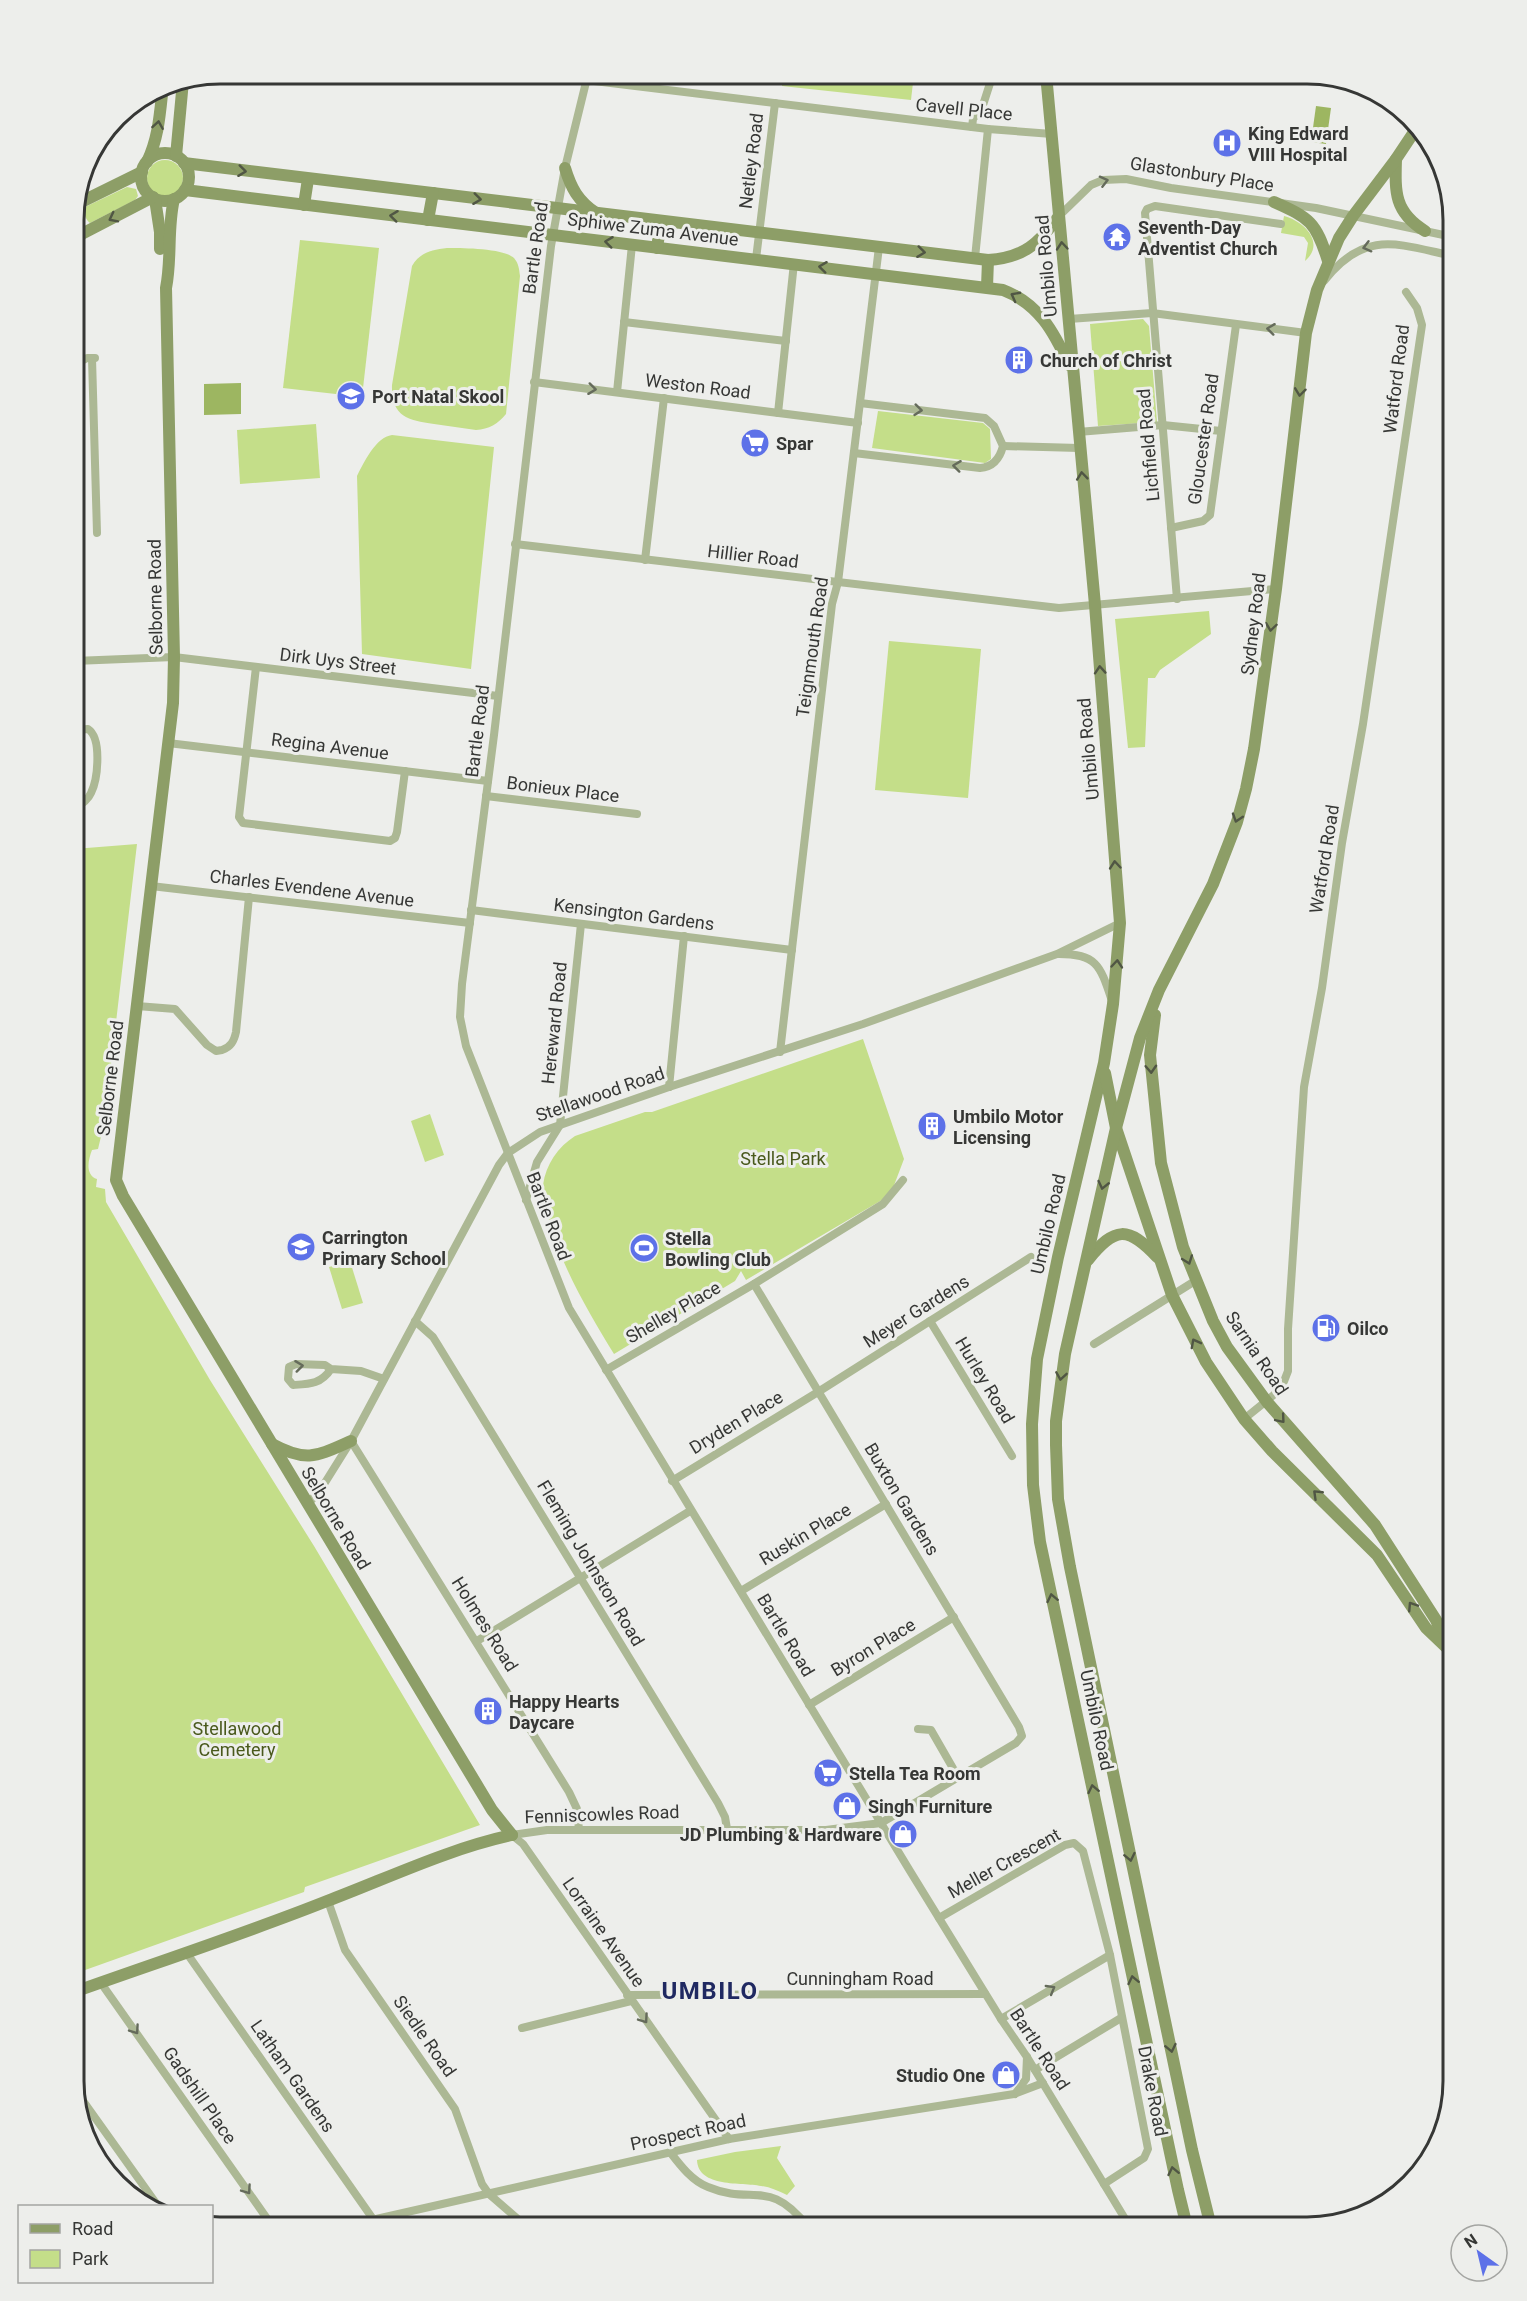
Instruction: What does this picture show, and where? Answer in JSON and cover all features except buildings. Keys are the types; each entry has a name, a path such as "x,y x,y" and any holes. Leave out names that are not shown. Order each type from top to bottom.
{"main road":[{"name":"Umbilo Road","path":"1047,84 1095,605 1120,923 1113,1004 1104,1063 1058,1257 1037,1359 1032,1424 1033,1485 1040,1542 1184,2217"},
{"path":"162,97 158,129 153,149 144,168 144,188 154,198 163,201 174,199 185,190 189,176 180,159 183,89"},
{"name":"Sydney Road","path":"1116,1128 1140,1038 1159,990 1212,884 1243,800 1252,766 1276,589 1306,333 1317,290 1328,261 1353,216 1412,134"},
{"path":"86,199 144,168 160,154 180,159"},
{"name":"Sphiwe Zuma Avenue","path":"180,159 308,179 988,260 1004,259 1030,248 1044,236 1059,216"},
{"path":"1396,159 1399,203 1407,218 1425,231"},
{"path":"565,168 577,197 597,214"},
{"path":"304,205 308,179"},
{"name":"Sphiwe Zuma Avenue","path":"185,190 552,236 987,286 1012,293 1033,306 1058,340 1073,375"},
{"path":"428,220 433,194"},
{"path":"84,233 154,198"},
{"name":"Selborne Road","path":"154,198 160,232 161,273 166,288"},
{"name":"Selborne Road","path":"174,199 170,220 169,273 166,288 173,703 116,1176 117,1185 486,1800 499,1821 512,1835"},
{"path":"1274,202 1301,214 1310,222 1320,236 1328,261"},
{"path":"657,248 661,221"},
{"path":"987,286 988,260"},
{"name":"Sarnia Road","path":"1159,990 1150,1055 1158,1143 1168,1197 1195,1281 1212,1321 1227,1347 1267,1402 1375,1525 1436,1620 1443,1636"},
{"name":"Sarnia Road","path":"1104,1063 1116,1128 1160,1260 1172,1295 1206,1362 1244,1419 1282,1461 1324,1500 1377,1555 1426,1628 1443,1646"},
{"name":"Umbilo Road","path":"1116,1128 1060,1380 1056,1445 1059,1507 1094,1683 1208,2217"},
{"path":"1085,1263 1104,1242 1119,1234 1139,1239 1160,1260"},
{"path":"271,1443 286,1452 305,1457 322,1454 351,1440"},
{"name":"Fenniscowles Road","path":"84,1989 328,1901 373,1881 457,1850 512,1835"}],"street":[{"name":"Bartle Road","path":"585,84 556,208 552,236 461,992 462,1031 474,1070 562,1294 690,1511 1124,2217"},
{"name":"Cavell Place","path":"638,84 988,129 1052,134"},
{"path":"972,127 973,119 983,105 990,84"},
{"name":"Netley Road","path":"756,259 775,103"},
{"path":"975,258 988,129"},
{"name":"Glastonbury Place","path":"1059,216 1091,185 1103,180 1125,179 1316,208 1443,235"},
{"name":"Lichfield Road","path":"1177,599 1145,216 1147,209 1155,206 1281,224"},
{"path":"1317,290 1348,256 1366,246 1388,244 1443,254"},
{"path":"616,392 632,245"},
{"name":"Teignmouth Road","path":"780,1052 832,604 838,582 879,247"},
{"path":"778,413 794,263"},
{"name":"Watford Road","path":"1244,1419 1281,1389 1288,1371 1288,1329 1304,1087 1322,988 1342,843 1363,724 1422,325 1417,308 1406,292"},
{"path":"1069,319 1152,313 1306,333"},
{"path":"624,322 786,341"},
{"name":"Gloucester Road","path":"1171,528 1203,521 1210,516 1236,325"},
{"path":"84,362 95,358 97,533"},
{"name":"Weston Road","path":"534,382 858,423"},
{"path":"645,560 664,398"},
{"path":"860,403 985,418 994,426 1004,446"},
{"path":"1078,432 1163,425 1221,431"},
{"path":"1004,446 1079,448"},
{"path":"854,453 980,468 992,466 1004,446"},
{"name":"Hillier Road","path":"515,544 1049,608 1276,589"},
{"name":"Dirk Uys Street","path":"84,661 174,657 498,696"},
{"path":"256,667 239,818 243,824 390,841 395,838 397,832 405,771"},
{"path":"84,729 93,732 96,737 98,768 91,793 84,802"},
{"name":"Regina Avenue","path":"168,743 488,781"},
{"name":"Bonieux Place","path":"486,796 637,814"},
{"name":"Charles Evendene Avenue","path":"151,886 470,923"},
{"path":"137,1006 175,1010 211,1048 222,1050 230,1046 236,1032 249,897"},
{"name":"Kensington Gardens","path":"471,910 792,950"},
{"name":"Stellawood Road","path":"307,1505 321,1489 351,1440 494,1174 508,1153 530,1137 1057,954 1120,923"},
{"name":"Hereward Road","path":"560,1125 581,924"},
{"path":"669,1087 684,936"},
{"name":"Stellawood Road","path":"1057,954 1077,954 1087,957 1096,964 1106,982 1113,1004"},
{"path":"526,1201 537,1162 560,1125"},
{"name":"Shelley Place","path":"606,1370 754,1284 883,1204 903,1180"},
{"name":"Meyer Gardens","path":"818,1392 1031,1257"},
{"path":"1094,1344 1195,1281"},
{"name":"Buxton Gardens","path":"754,1284 1022,1732"},
{"name":"Fleming Johnston Road","path":"415,1321 433,1337 438,1345 718,1803 725,1817 727,1829"},
{"name":"Hurley Road","path":"930,1322 1011,1456"},
{"path":"331,1369 323,1380 315,1383 293,1385 288,1379 288,1369 294,1365 326,1365 331,1369 361,1371 384,1379"},
{"name":"Dryden Place","path":"672,1481 818,1392"},
{"name":"Holmes Road","path":"351,1440 569,1792 577,1809 579,1830"},
{"name":"Ruskin Place","path":"741,1591 886,1504"},
{"path":"477,1641 690,1511"},
{"name":"Byron Place","path":"809,1705 954,1617"},
{"path":"918,1729 931,1730 958,1777"},
{"name":"Fenniscowles Road","path":"512,1835 547,1830 826,1830 881,1822 1016,1743 1021,1738 1022,1732"},
{"name":"Lorraine Avenue","path":"512,1835 523,1844 729,2139"},
{"name":"Meller Crescent","path":"939,1918 1060,1847 1074,1843 1083,1851 1087,1859 1110,1955"},
{"name":"Siedle Road","path":"328,1901 345,1950 455,2109 477,2175 489,2194"},
{"name":"Latham Gardens","path":"186,1952 373,2217"},
{"path":"1001,2019 1110,1955 1122,2018 1035,2070"},
{"name":"Gadshill Place","path":"101,1983 266,2217"},
{"name":"Cunningham Road","path":"522,2028 629,1998 985,1994"},
{"name":"Drake Road","path":"1104,2184 1140,2162 1148,2152 1122,2018"},
{"path":"1014,2094 1026,2079 1027,2057"},
{"name":"Prospect Road","path":"383,2217 729,2139 1014,2094 1043,2083"},
{"path":"87,2106 153,2199"},
{"path":"670,2152 689,2175 706,2187 769,2196 790,2207 799,2217"},
{"path":"489,2194 515,2217"}],"green space":[{"path":"782,84 913,84 911,100 782,86"},
{"path":"165,160 178,165 183,178 178,191 165,196 152,191 147,178 152,165"},
{"path":"127,187 136,189 138,196 135,200 90,223 84,213 85,207"},
{"path":"1284,216 1299,223 1313,240 1311,254 1305,261 1308,243 1304,237 1281,233"},
{"path":"300,240 379,248 362,397 283,388"},
{"path":"447,248 501,252 514,258 519,269 506,414 493,425 476,430 416,421 402,415 394,404 392,395 412,266 423,255"},
{"path":"1143,319 1149,326 1157,422 1098,426 1090,324"},
{"path":"878,411 983,423 990,429 991,459 985,463 872,448"},
{"path":"316,424 320,478 240,484 237,430"},
{"path":"392,435 494,447 471,669 362,654 357,476 376,445"},
{"path":"1209,611 1211,634 1160,670 1155,678 1148,678 1145,747 1128,748 1115,619"},
{"path":"889,641 981,649 968,798 875,790"},
{"name":"Stellawood Cemetery","path":"137,844 104,1124 98,1149 92,1150 89,1171 97,1179 96,1187 105,1189 106,1202 210,1380 314,1546 480,1825 305,1887 304,1892 84,1970 84,848"},
{"name":"Stella Park","path":"863,1039 904,1159 893,1188 882,1200 746,1280 741,1271 735,1281 614,1354 573,1281 549,1222 543,1185 550,1163 558,1151 575,1136 645,1112 652,1112"},
{"path":"430,1114 444,1155 425,1162 411,1121"},
{"path":"350,1261 363,1303 342,1309 329,1267"},
{"path":"781,2146 777,2158 795,2186 787,2195 764,2187 722,2182 705,2175 699,2169 697,2160"}],"shaded area":[{"path":"1316,106 1331,108 1326,144 1311,142"},
{"path":"241,383 241,414 204,415 204,384"}],"place":[{"name":"King Edward VIII Hospital","path":"1227,143"},
{"name":"Seventh-Day Adventist Church","path":"1117,237"},
{"name":"Church of Christ","path":"1019,360"},
{"name":"Port Natal Skool","path":"351,396"},
{"name":"Spar","path":"755,443"},
{"name":"Umbilo Motor Licensing","path":"932,1126"},
{"name":"Carrington Primary School","path":"301,1247"},
{"name":"Stella Bowling Club","path":"644,1248"},
{"name":"Oilco","path":"1326,1328"},
{"name":"Happy Hearts Daycare","path":"488,1711"},
{"name":"Stella Tea Room","path":"828,1773"},
{"name":"Singh Furniture","path":"847,1806"},
{"name":"JD Plumbing & Hardware","path":"903,1834"},
{"name":"Studio One","path":"1006,2075"}],"district":[{"name":"UMBILO","path":"710,1991"}]}
